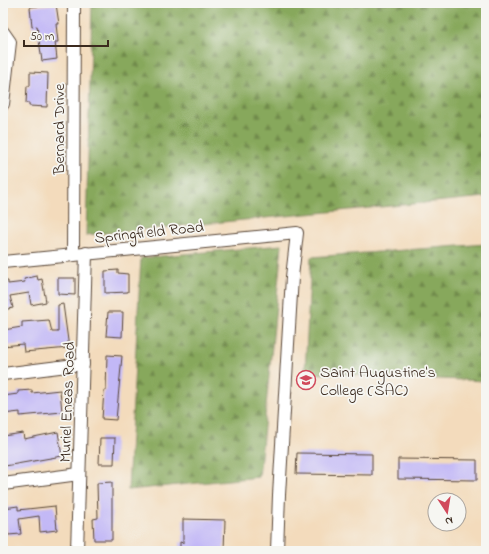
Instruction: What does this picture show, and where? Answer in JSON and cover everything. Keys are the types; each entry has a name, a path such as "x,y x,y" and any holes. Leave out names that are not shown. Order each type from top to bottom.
{"street":[{"name":"Bernard Drive","path":"73,255 74,3"},
{"path":"3,32 10,42 3,104"},
{"name":"Springfield Road","path":"3,262 298,233 291,292 277,551"},
{"name":"Muriel Eneas Road","path":"77,551 86,253"},
{"path":"3,374 83,364"},
{"path":"3,484 79,474"}],"green space":[{"path":"92,3 486,3 486,197 86,235"},
{"path":"486,244 486,381 305,373 311,257"},
{"path":"282,245 259,477 128,490 141,258"}],"building":[{"path":"56,4 59,24 56,24 58,42 55,42 57,59 42,61 37,26 32,27 30,7"},
{"path":"30,72 48,73 47,107 29,106 29,103 26,103 27,86 30,86"},
{"path":"118,270 118,273 128,274 128,292 105,293 105,271"},
{"path":"37,276 38,280 42,279 46,302 31,305 29,293 10,296 13,308 3,310 3,281 8,281 8,284 25,282 24,279"},
{"path":"58,278 75,278 75,295 58,294"},
{"path":"63,304 69,348 24,352 23,344 3,346 3,330 22,327 22,322 49,320 52,332 58,332 58,305"},
{"path":"108,312 123,312 122,337 106,336"},
{"path":"107,355 122,356 116,420 102,419 104,390 106,391"},
{"path":"32,390 32,393 60,390 62,412 20,416 20,412 3,414 3,396 18,394 18,391"},
{"path":"58,432 62,456 5,466 3,436 23,433 24,439"},
{"path":"100,438 115,438 114,464 99,464"},
{"path":"297,453 372,454 372,475 296,474"},
{"path":"398,459 477,460 477,480 398,479"},
{"path":"112,482 112,540 94,540 93,519 98,518 97,483"},
{"path":"18,506 18,510 55,506 57,530 40,532 39,516 19,519 21,534 8,535 4,508"},
{"path":"183,519 225,520 224,551 180,551 180,542 183,543"}],"place":[{"name":"Saint Augustine's College (SAC)","path":"306,380"}]}
